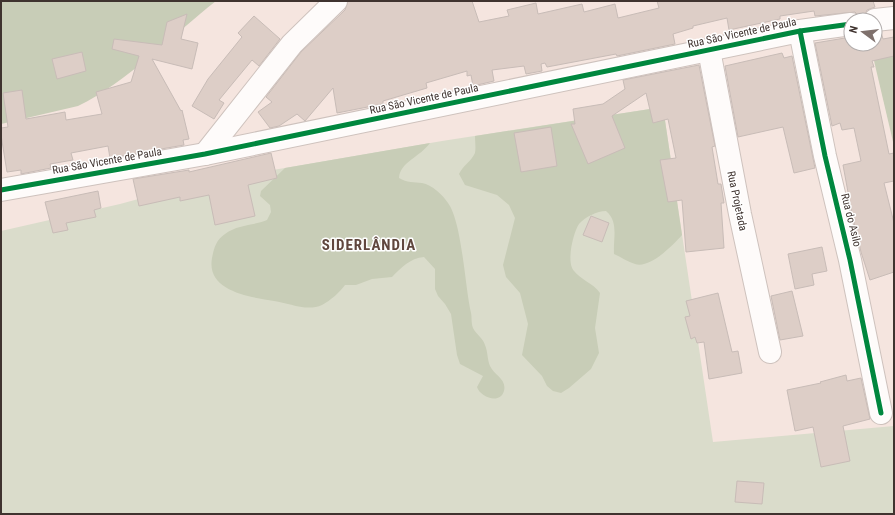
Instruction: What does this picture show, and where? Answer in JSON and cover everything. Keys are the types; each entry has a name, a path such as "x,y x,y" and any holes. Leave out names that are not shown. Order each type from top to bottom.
{"street":[{"path":"205,154 292,44 336,1"},
{"path":"883,19 894,18"},
{"name":"Rua São Vicente de Paula","path":"1,190 205,154 800,31 843,25"},
{"name":"Rua do Asilo","path":"800,31 825,156 850,260 881,413"},
{"name":"Rua Projetada","path":"709,50 738,206 770,352"}],"green space":[{"path":"1,1 216,1 132,71 114,85 96,96 78,106 1,124"},
{"path":"894,44 894,146 872,52 883,52 883,46"},
{"path":"663,107 713,442 894,426 894,514 1,514 1,231 120,204 197,183 442,141"},
{"path":"663,107 682,235 661,255 654,260 641,265 630,262 614,254 614,225 613,220 606,211 591,215 579,224 571,248 571,262 574,271 600,293 595,328 599,353 591,369 569,388 561,393 553,391 547,386 542,376 522,355 528,324 520,293 506,277 503,265 515,218 509,205 497,195 465,185 459,174 475,153 475,136"},
{"path":"430,143 403,168 400,172 399,178 408,182 426,184 433,188 446,200 453,212 460,239 472,326 484,343 490,366 504,383 504,391 499,398 494,399 482,394 477,387 483,376 460,364 457,355 451,314 438,296 435,289 435,269 424,257 410,261 392,277 372,279 356,285 345,285 335,296 322,305 310,308 242,294 223,285 216,278 212,269 212,258 216,244 222,236 235,228 267,220 271,212 270,205 260,196 261,191 285,168"}],"building":[{"path":"348,1 472,1 479,22 509,16 507,10 536,3 538,14 582,4 584,12 615,4 618,18 659,8 657,1 873,1 875,7 867,10 866,12 843,12 815,16 814,11 780,16 780,19 729,30 727,18 693,26 693,28 673,34 675,44 617,56 616,54 547,67 545,63 541,64 542,71 526,74 524,66 492,70 494,81 473,86 471,75 467,76 467,71 426,83 427,88 383,101 383,104 337,113 333,88 305,121 297,114 279,126 270,128 258,112 272,102 266,97 301,52 345,10"},
{"path":"187,14 181,39 198,43 192,69 152,59 181,111 182,110 189,139 183,140 184,145 110,158 108,146 71,153 73,160 50,164 51,168 21,174 21,170 7,172 1,135 1,128 8,127 3,93 22,90 26,119 65,112 66,120 102,114 96,92 131,82 139,56 112,49 114,39 162,45 167,22"},
{"path":"254,16 280,39 259,66 252,60 219,100 224,103 214,119 192,106 208,79 242,37 238,33"},
{"path":"894,37 894,56 872,61 874,67 871,67 889,154 894,153 894,181 884,183 894,223 894,272 870,280 861,252 852,214 843,165 861,161 854,128 842,130 840,123 832,126 815,43 843,38 843,52 883,52 883,39"},
{"path":"82,52 86,71 57,79 52,59"},
{"path":"782,53 784,58 792,56 815,168 794,173 783,127 738,137 725,66"},
{"path":"699,65 715,146 712,147 718,184 721,184 724,203 721,203 724,248 686,252 682,200 668,202 660,160 676,158 668,119 653,123 646,93 612,116 625,148 588,164 571,124 575,124 573,109 603,104 625,89 623,80"},
{"path":"551,127 557,166 521,172 514,133"},
{"path":"271,153 277,178 248,185 255,216 215,225 209,195 180,201 180,197 139,206 133,179 189,170 189,172"},
{"path":"98,191 101,208 94,210 96,217 66,223 68,230 53,233 45,202"},
{"path":"591,216 609,223 602,242 583,235"},
{"path":"822,247 827,271 812,274 814,285 795,289 788,254"},
{"path":"792,291 803,336 780,340 771,296"},
{"path":"718,293 732,352 738,351 742,373 709,379 704,342 697,343 695,337 691,339 685,317 690,316 686,301"},
{"path":"846,375 847,381 861,378 870,419 843,426 850,461 821,467 813,427 795,431 787,390 821,383 820,382"},
{"path":"737,481 764,483 762,504 735,502"}],"cycle path":[{"path":"1,190 205,154 800,31 843,25"},
{"path":"800,31 825,156 850,260 881,413"}],"district":[{"name":"SIDERLÂNDIA","path":"369,245"}]}
